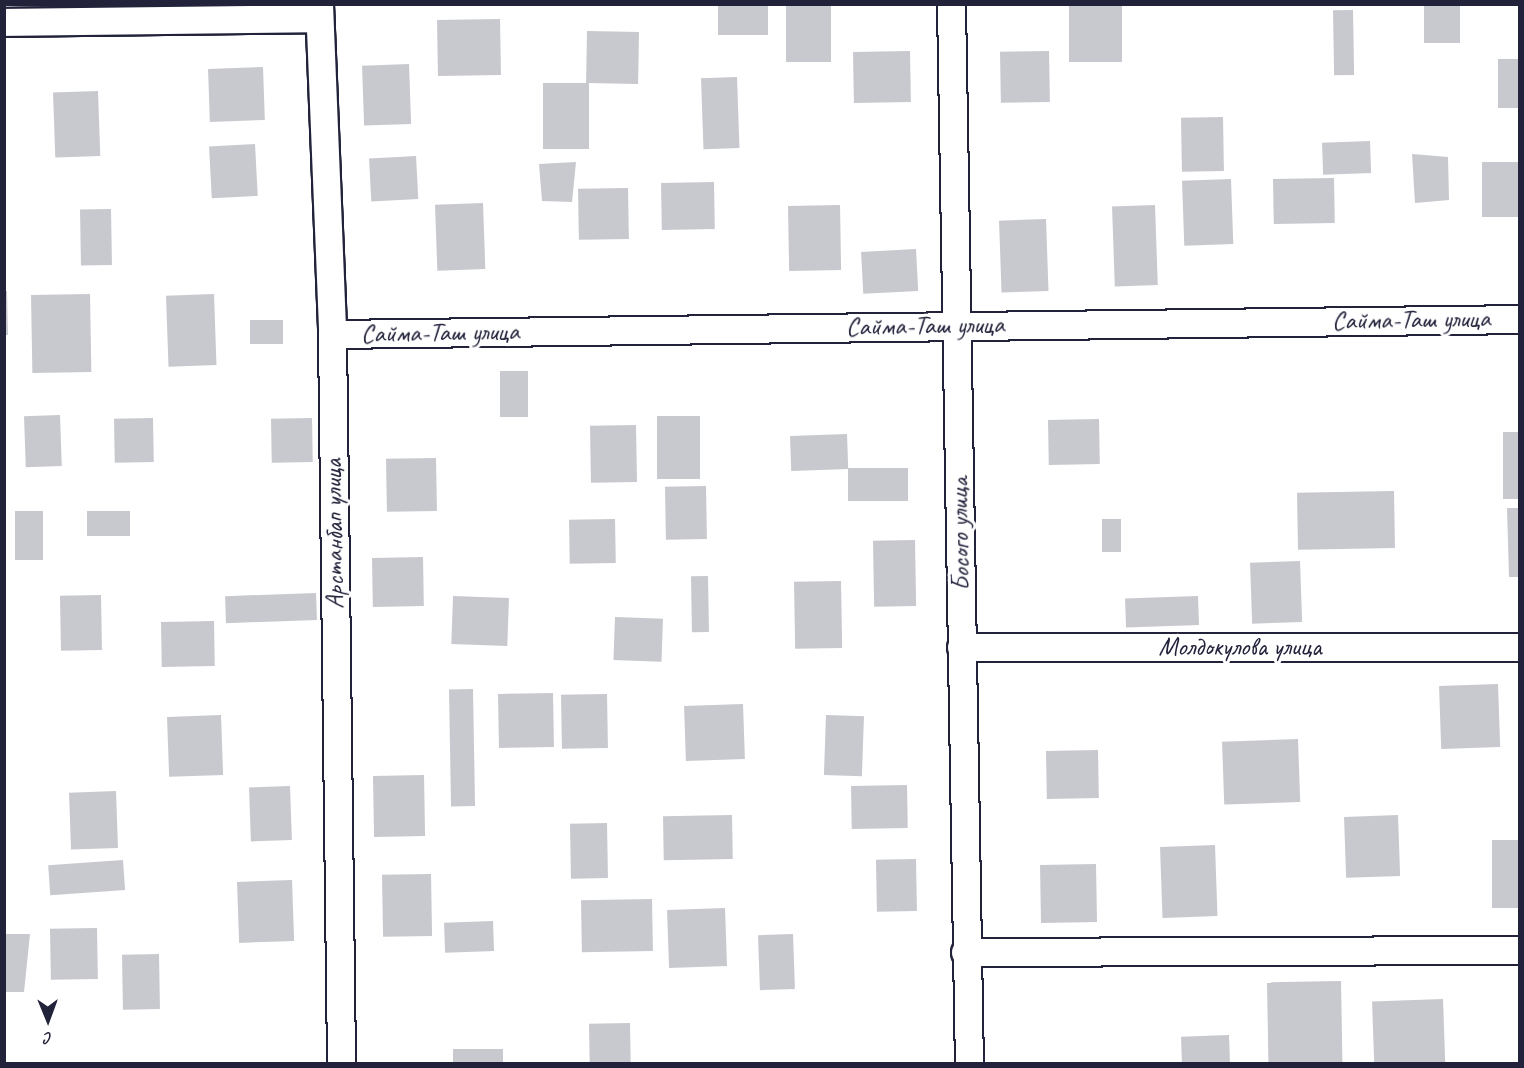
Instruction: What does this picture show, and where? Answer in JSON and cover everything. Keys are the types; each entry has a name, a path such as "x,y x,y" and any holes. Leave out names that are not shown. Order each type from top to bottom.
{"street":[{"name":"Босого улица","path":"951,4 958,326 965,952 969,1064"},
{"path":"4,22 319,11"},
{"name":"Арстанбап улица","path":"319,11 332,334 341,1064"},
{"name":"Сайма-Таш улица","path":"332,334 1520,319"},
{"name":"Молдокулова улица","path":"962,647 1520,647"},
{"path":"965,952 1520,950"}],"building":[{"path":"718,4 768,4 768,35 718,35"},
{"path":"786,4 831,4 831,62 786,62"},
{"path":"1069,4 1122,4 1122,62 1069,62"},
{"path":"1424,6 1460,6 1460,43 1424,43"},
{"path":"1333,10 1353,10 1354,75 1334,75"},
{"path":"500,19 501,75 438,76 437,20"},
{"path":"587,31 639,32 638,84 586,83"},
{"path":"910,51 911,102 854,103 853,52"},
{"path":"1049,51 1050,102 1001,103 1000,52"},
{"path":"1498,59 1520,59 1520,108 1498,108"},
{"path":"409,64 411,124 364,126 362,66"},
{"path":"263,67 265,120 210,122 208,69"},
{"path":"737,77 739,148 703,149 701,78"},
{"path":"543,83 589,83 589,149 543,149"},
{"path":"98,91 100,156 55,158 53,93"},
{"path":"1223,117 1224,171 1182,172 1181,118"},
{"path":"1370,141 1371,173 1323,175 1322,143"},
{"path":"255,144 258,196 212,198 209,146"},
{"path":"1412,154 1448,157 1449,200 1415,203"},
{"path":"416,156 418,199 371,201 369,158"},
{"path":"576,162 572,202 542,201 539,164"},
{"path":"1482,162 1520,162 1520,217 1482,217"},
{"path":"1334,178 1335,223 1274,224 1273,179"},
{"path":"1231,179 1233,244 1184,246 1182,181"},
{"path":"714,182 715,229 662,230 661,183"},
{"path":"628,188 629,239 579,240 578,189"},
{"path":"483,203 485,269 437,271 435,205"},
{"path":"840,205 841,270 789,271 788,206"},
{"path":"1155,205 1158,285 1115,286 1112,207"},
{"path":"111,209 112,265 81,266 80,210"},
{"path":"1046,219 1049,291 1002,293 999,221"},
{"path":"916,249 918,291 863,294 861,252"},
{"path":"4,291 7,291 8,335 4,335"},
{"path":"90,294 91,372 32,373 31,295"},
{"path":"214,294 216,365 169,367 166,296"},
{"path":"250,320 283,320 283,344 250,344"},
{"path":"500,371 528,371 528,417 500,417"},
{"path":"60,415 62,466 26,467 24,416"},
{"path":"657,416 700,416 700,479 657,479"},
{"path":"153,418 154,462 115,463 114,419"},
{"path":"312,418 313,462 272,463 271,419"},
{"path":"1099,419 1100,464 1049,465 1048,420"},
{"path":"636,425 637,482 591,483 590,426"},
{"path":"1503,432 1520,432 1520,499 1503,499"},
{"path":"847,434 848,469 791,471 790,436"},
{"path":"436,458 437,511 387,512 386,459"},
{"path":"848,468 908,468 908,501 848,501"},
{"path":"706,486 707,539 666,540 665,487"},
{"path":"1394,491 1395,548 1298,550 1297,493"},
{"path":"1507,508 1520,508 1520,577 1509,577"},
{"path":"15,511 43,511 43,560 15,560"},
{"path":"87,511 130,511 130,536 87,536"},
{"path":"615,519 616,563 570,564 569,520"},
{"path":"1102,519 1121,519 1121,552 1102,552"},
{"path":"915,540 916,606 874,607 873,541"},
{"path":"423,557 424,606 373,607 372,558"},
{"path":"1300,561 1302,622 1252,624 1250,563"},
{"path":"691,576 708,576 709,632 692,632"},
{"path":"841,581 842,648 795,649 794,582"},
{"path":"316,593 317,620 226,623 225,596"},
{"path":"101,595 102,650 61,651 60,596"},
{"path":"453,596 509,598 507,646 451,644"},
{"path":"1198,596 1199,625 1126,628 1125,599"},
{"path":"615,617 663,619 661,662 613,660"},
{"path":"214,621 215,666 162,667 161,622"},
{"path":"1498,684 1500,747 1441,749 1439,686"},
{"path":"449,689 473,689 475,806 451,806"},
{"path":"553,693 554,747 499,748 498,694"},
{"path":"607,694 608,748 562,749 561,695"},
{"path":"743,704 745,759 686,761 684,706"},
{"path":"221,715 223,775 169,777 167,717"},
{"path":"826,715 864,716 862,776 824,775"},
{"path":"1298,739 1300,802 1224,805 1222,742"},
{"path":"1098,750 1099,798 1047,799 1046,751"},
{"path":"424,775 425,836 374,837 373,776"},
{"path":"907,785 908,828 852,829 851,786"},
{"path":"290,786 292,840 251,841 249,787"},
{"path":"116,791 118,848 71,850 69,793"},
{"path":"732,815 733,859 664,860 663,816"},
{"path":"1398,815 1400,876 1346,878 1344,817"},
{"path":"607,823 608,878 571,879 570,824"},
{"path":"1492,840 1520,840 1520,908 1492,908"},
{"path":"1215,845 1217,916 1163,918 1160,847"},
{"path":"916,859 917,911 877,912 876,860"},
{"path":"123,860 125,890 50,895 48,865"},
{"path":"1096,864 1097,922 1041,923 1040,865"},
{"path":"431,874 432,936 383,937 382,875"},
{"path":"292,880 294,941 239,943 237,882"},
{"path":"652,899 653,951 582,952 581,900"},
{"path":"725,908 727,966 669,968 667,910"},
{"path":"493,921 494,951 445,953 444,923"},
{"path":"97,928 98,979 51,980 50,929"},
{"path":"4,934 30,934 24,992 4,992"},
{"path":"793,934 795,989 760,990 758,935"},
{"path":"159,954 160,1009 123,1010 122,955"},
{"path":"1341,981 1342,1064 1268,1064 1267,982"},
{"path":"1443,999 1445,1063 1374,1064 1372,1001"},
{"path":"630,1023 631,1064 590,1064 589,1024"},
{"path":"1229,1035 1230,1064 1182,1064 1181,1037"},
{"path":"453,1049 503,1049 503,1064 453,1064"}]}
